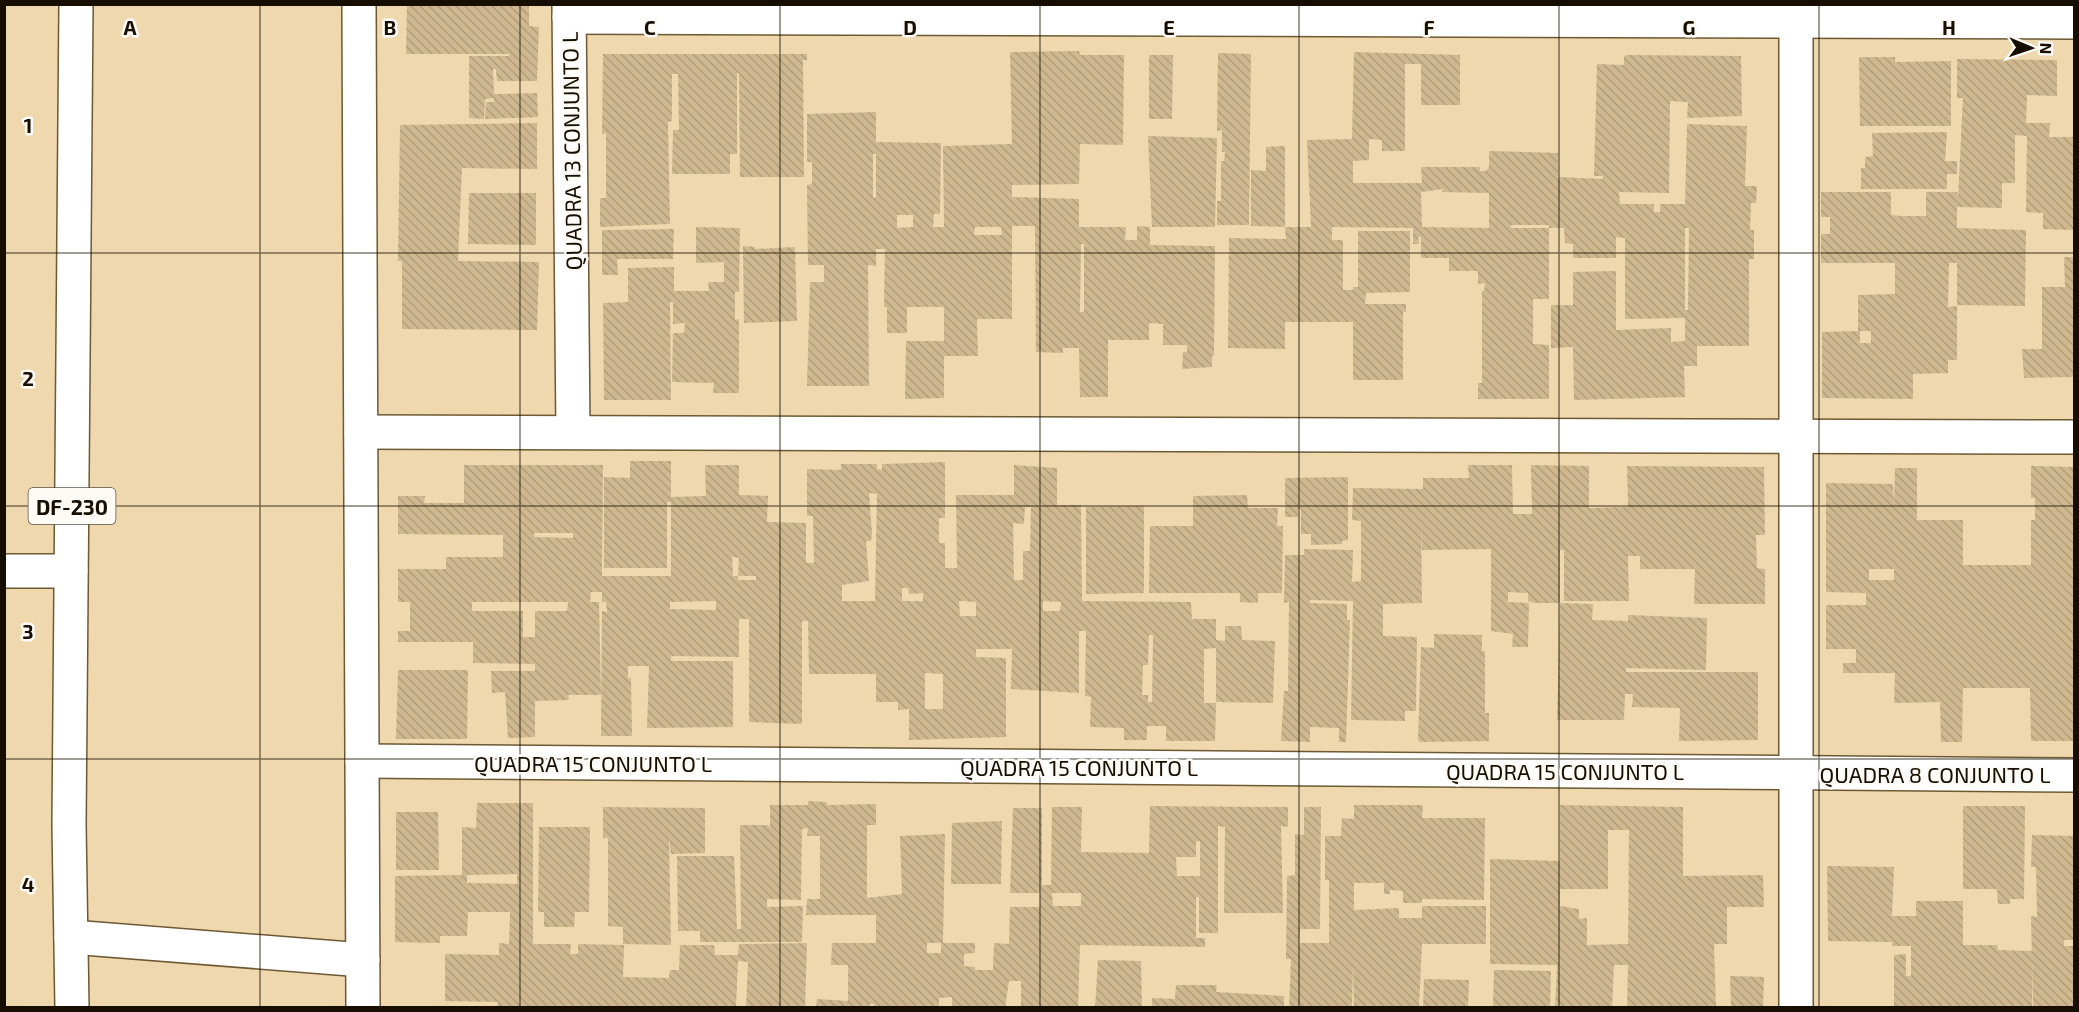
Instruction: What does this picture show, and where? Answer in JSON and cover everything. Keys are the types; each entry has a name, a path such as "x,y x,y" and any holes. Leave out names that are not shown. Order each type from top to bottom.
{"street":[{"name":"DF-230","path":"72,1008 71,571 76,4"},
{"path":"359,4 363,1008"},
{"name":"QUADRA 13 CONJUNTO L","path":"573,432 569,11 1796,13 2074,22"},
{"path":"1796,13 1796,1008"},
{"path":"361,432 2074,437"},
{"path":"4,571 71,571"},
{"name":"QUADRA 15 CONJUNTO L","path":"362,761 1796,772"},
{"name":"QUADRA 8 CONJUNTO L","path":"1796,772 2074,775"},
{"path":"71,937 363,960"}],"building":[{"path":"407,4 529,4 529,26 539,27 537,81 497,81 496,69 493,69 494,94 537,93 538,117 485,119 486,102 494,102 494,98 485,99 484,119 469,118 469,56 509,56 510,54 406,54"},
{"path":"1079,51 1080,55 1124,55 1123,145 1080,144 1079,184 1012,185 1012,197 1079,199 1079,227 1126,227 1125,240 1137,240 1137,226 1150,227 1150,245 1215,246 1212,367 1182,369 1183,352 1187,352 1187,345 1163,345 1163,324 1149,323 1149,340 1108,340 1108,397 1080,397 1079,348 1063,348 1063,353 1036,352 1035,226 1012,226 1012,319 977,319 978,356 944,356 944,398 905,399 906,341 944,341 944,307 907,307 907,333 887,333 887,307 884,307 885,249 876,249 876,266 868,265 869,386 807,386 810,282 824,282 824,265 808,265 807,185 812,184 812,162 807,162 807,114 876,112 876,142 941,143 940,214 934,214 933,227 944,227 943,146 1012,144 1010,52","holes":["873,154 876,154 876,197 873,198","897,215 913,215 913,227 897,228","975,227 1001,227 1002,235 974,235","1081,244 1084,244 1084,312 1080,312"]},
{"path":"1354,52 1460,55 1460,105 1421,105 1421,64 1405,64 1405,151 1382,151 1382,140 1369,139 1369,160 1353,161 1353,183 1422,183 1421,167 1480,167 1480,171 1486,171 1489,167 1489,151 1558,153 1558,177 1603,179 1603,176 1594,176 1597,64 1624,65 1624,56 1627,55 1741,56 1742,116 1687,118 1688,102 1670,101 1669,193 1619,192 1620,204 1654,204 1654,212 1660,212 1660,204 1685,204 1687,124 1747,126 1745,186 1757,186 1756,203 1751,203 1750,230 1754,230 1754,259 1749,259 1749,346 1697,346 1697,366 1684,366 1685,397 1574,400 1573,347 1551,348 1551,305 1573,305 1573,272 1616,271 1616,330 1671,328 1671,342 1685,341 1685,318 1625,319 1625,238 1616,237 1616,258 1573,258 1573,244 1565,243 1564,228 1549,228 1549,299 1533,299 1533,344 1549,345 1549,399 1478,399 1478,383 1482,383 1482,291 1484,291 1485,283 1478,284 1478,271 1449,271 1449,258 1421,258 1421,237 1418,237 1419,244 1413,244 1413,228 1332,227 1332,240 1343,240 1343,290 1353,290 1353,287 1358,287 1358,231 1410,231 1410,292 1366,293 1365,304 1406,304 1406,312 1403,312 1403,380 1353,380 1353,322 1285,322 1285,349 1228,348 1229,238 1286,239 1285,227 1311,227 1307,140 1352,139","holes":["1443,189 1442,192 1489,193 1489,228 1422,227 1421,192","1511,225 1549,225 1549,228 1511,228","1685,228 1689,228 1688,310 1685,310"]},
{"path":"1218,53 1251,54 1249,225 1217,225 1217,201 1221,201 1221,161 1224,161 1225,152 1222,152 1222,130 1217,131"},
{"path":"603,54 807,54 807,60 803,60 804,177 740,177 739,73 737,73 737,154 730,154 730,174 672,174 673,130 679,130 678,74 672,74 672,121 668,122 670,224 600,227 600,198 606,198 606,133 602,134"},
{"path":"1149,55 1173,55 1172,119 1149,119"},
{"path":"1859,57 1895,57 1895,62 1951,61 1951,126 1860,126"},
{"path":"1957,59 2057,60 2057,96 2027,95 2026,123 2050,123 2049,137 2074,137 2074,230 2043,229 2043,213 2026,212 2027,136 2015,135 2015,183 2002,183 2002,208 1957,207 1957,228 2026,230 2025,306 1957,305 1957,263 1949,263 1948,307 1957,306 1957,360 1948,360 1948,373 1913,374 1913,399 1822,398 1822,332 1858,331 1858,295 1895,294 1895,263 1821,263 1821,234 1830,234 1830,217 1821,217 1821,192 1891,192 1891,215 1901,216 1926,216 1926,192 1957,192 1958,198 1963,98 1957,98","holes":["1860,331 1871,331 1871,343 1860,343"]},
{"path":"537,123 537,169 462,168 458,261 539,262 537,330 402,329 402,261 398,261 400,125"},
{"path":"1947,132 1945,161 1957,161 1957,174 1947,174 1947,189 1861,189 1861,168 1865,168 1865,157 1873,156 1872,133"},
{"path":"1148,136 1217,138 1215,227 1152,227"},
{"path":"1285,146 1285,227 1251,226 1251,170 1266,171 1266,147"},
{"path":"469,193 536,193 536,245 468,244"},
{"path":"696,227 740,228 739,292 735,292 735,320 739,319 739,393 713,393 714,383 672,382 673,333 684,333 685,323 673,324 673,302 670,302 671,400 604,400 603,303 628,302 628,268 674,267 674,291 709,291 708,282 724,282 724,262 696,263"},
{"path":"674,229 673,259 617,259 618,275 602,275 602,230"},
{"path":"743,246 755,247 755,249 795,247 797,321 744,323"},
{"path":"2064,257 2074,257 2074,377 2024,378 2022,349 2042,349 2042,287 2065,287"},
{"path":"630,461 671,461 671,497 706,496 705,465 739,465 739,495 768,496 767,522 806,523 806,563 814,563 813,516 807,516 807,469 841,470 841,464 877,464 877,469 882,470 882,464 945,462 945,518 939,518 939,543 945,543 945,568 957,568 956,495 1014,495 1014,465 1057,468 1057,505 1081,505 1082,601 1191,602 1192,619 1216,619 1216,640 1225,641 1225,626 1241,626 1242,640 1275,641 1273,703 1216,702 1216,648 1204,649 1204,703 1216,703 1215,741 1166,741 1166,726 1147,726 1147,740 1124,740 1124,728 1090,727 1091,697 1085,696 1086,631 1079,631 1079,693 1011,689 1012,649 976,649 976,657 1006,658 1006,737 909,740 909,709 898,710 898,702 876,702 876,674 809,674 808,621 802,621 802,724 749,722 749,619 739,619 739,657 671,656 671,661 733,661 733,727 647,728 649,666 628,666 628,678 631,678 632,736 601,736 602,611 607,612 606,602 602,602 602,592 591,592 590,602 599,602 601,695 568,695 569,700 535,701 535,737 508,738 505,692 492,693 491,671 535,671 535,664 473,663 473,642 398,642 398,631 410,631 410,602 398,602 398,569 446,569 446,557 503,557 503,535 398,534 398,496 425,496 424,503 464,503 464,465 603,465 602,576 671,576 671,502 667,502 667,568 604,568 604,477 630,478","holes":["869,493 877,494 875,601 842,601 842,585 869,581 866,541 871,541 872,534","1025,507 1031,507 1030,551 1023,551 1023,580 1014,580 1013,523 1024,524","534,533 573,533 573,538 534,537","732,557 739,558 738,576 733,576","738,576 756,576 756,580 738,580","902,588 908,588 909,594 923,593 923,601 902,601","716,601 716,610 670,609 670,602","959,601 976,602 976,616 960,616","1043,601 1061,602 1060,611 1043,611","472,602 568,602 567,611 535,611 535,637 523,637 523,611 472,611","1149,635 1153,635 1152,702 1148,702 1148,695 1142,695 1143,665 1148,665","925,673 943,674 943,709 925,709"]},
{"path":"1468,465 1512,465 1513,514 1532,514 1531,465 1589,466 1589,508 1628,507 1627,466 1764,467 1765,535 1756,535 1757,568 1765,569 1765,604 1694,604 1695,569 1640,569 1640,556 1628,556 1629,601 1564,601 1564,550 1560,550 1560,603 1534,603 1528,601 1528,593 1508,592 1508,602 1529,603 1528,647 1512,647 1513,634 1491,631 1491,549 1422,550 1421,521 1422,603 1383,604 1383,636 1417,637 1416,711 1405,711 1405,721 1351,720 1353,601 1310,600 1310,603 1347,604 1347,620 1350,620 1346,742 1339,742 1339,728 1310,727 1310,742 1281,741 1284,691 1288,691 1289,602 1284,603 1285,555 1304,555 1304,549 1353,550 1352,582 1361,581 1361,521 1352,520 1353,488 1423,489 1423,478 1469,478"},
{"path":"2031,466 2074,467 2074,741 2031,741 2030,688 1963,688 1962,742 1941,742 1940,702 1894,703 1895,673 1843,673 1843,663 1856,663 1856,649 1826,649 1826,605 1866,605 1866,593 1826,592 1826,483 1893,484 1894,504 1895,468 1917,468 1917,520 1963,520 1963,565 2031,565 2031,520 2035,520 2035,498 2031,498","holes":["1869,569 1894,569 1894,580 1869,580"]},
{"path":"1348,477 1348,540 1342,541 1342,544 1311,545 1311,534 1301,534 1301,509 1298,509 1298,517 1285,517 1285,478"},
{"path":"1247,495 1248,508 1278,508 1277,526 1283,526 1282,593 1258,593 1258,603 1240,602 1240,593 1149,593 1150,526 1193,526 1193,496"},
{"path":"1144,506 1144,593 1086,594 1086,507"},
{"path":"1560,603 1593,604 1592,620 1628,621 1628,615 1707,618 1706,670 1626,668 1626,672 1758,672 1758,740 1679,741 1680,708 1632,707 1633,694 1625,694 1624,720 1557,720"},
{"path":"1434,634 1482,635 1482,651 1485,651 1485,713 1489,713 1489,741 1420,742 1418,740 1421,647 1434,648"},
{"path":"398,670 468,670 467,739 396,739"},
{"path":"808,801 827,802 827,805 876,804 876,825 867,825 867,898 902,894 900,836 945,834 943,943 975,943 975,953 964,954 964,966 975,967 975,970 993,970 994,943 1009,944 1010,907 1040,907 1040,893 1010,893 1013,808 1042,808 1042,885 1051,885 1052,807 1082,807 1081,852 1149,853 1150,806 1288,807 1288,827 1281,826 1283,913 1224,913 1225,827 1218,826 1218,933 1199,933 1199,897 1196,897 1196,938 1205,938 1205,947 1080,945 1078,1008 1021,1008 1021,981 1009,981 1005,1008 952,1008 952,997 939,998 939,1008 874,1008 874,1004 870,1004 869,1008 816,1008 817,999 848,1001 848,965 831,965 832,943 876,943 876,915 806,915 807,899 820,899 820,836 807,836 808,828 802,829 801,900 767,899 767,907 803,906 802,942 700,942 700,931 678,931 677,856 734,856 737,929 741,929 740,825 768,825 770,828 770,805 808,805","holes":["1200,841 1200,876 1177,876 1176,857 1196,857 1196,842","1052,893 1081,893 1081,906 1053,906","927,943 941,943 941,953 927,953"]},
{"path":"477,803 533,803 533,944 571,944 570,954 578,954 578,944 624,945 623,977 669,978 670,970 679,970 680,945 714,945 715,955 738,955 739,944 807,943 805,1008 746,1008 748,962 738,961 736,1008 497,1008 498,1002 445,1001 445,954 499,955 499,943 509,944 510,912 468,912 467,936 440,936 440,943 395,942 395,876 462,875 462,827 476,828","holes":["517,874 517,884 467,883 467,875"]},
{"path":"1354,805 1423,805 1422,818 1485,818 1484,900 1422,899 1422,903 1403,903 1403,891 1390,890 1390,894 1384,894 1384,883 1354,883 1354,910 1399,908 1399,918 1422,918 1422,906 1486,906 1486,944 1422,944 1419,1008 1354,1008 1353,964 1352,1008 1289,1008 1291,959 1286,959 1287,876 1295,875 1295,834 1304,835 1304,807 1321,807 1320,929 1300,929 1299,943 1329,943 1329,880 1325,880 1325,836 1341,836 1342,818 1354,819"},
{"path":"1560,805 1683,807 1683,876 1763,875 1764,907 1727,907 1727,944 1714,944 1716,1008 1627,1008 1628,965 1614,965 1612,1008 1555,1008 1557,965 1490,964 1490,859 1560,861","holes":["1608,830 1629,830 1628,944 1587,945 1587,918 1579,919 1579,909 1560,906 1560,889 1608,889"]},
{"path":"1963,806 2025,806 2024,899 2010,899 2010,904 1998,904 1997,889 1963,889"},
{"path":"603,807 705,808 705,853 671,854 669,837 671,945 623,944 623,927 608,926 608,838 603,838"},
{"path":"396,812 438,812 439,870 396,870"},
{"path":"1002,821 1001,884 951,884 952,823"},
{"path":"539,827 590,827 589,912 575,912 574,927 544,927 544,912 538,912"},
{"path":"2032,835 2074,836 2074,940 2064,940 2064,946 2074,946 2074,1008 2033,1008 2031,916 2037,917 2036,867 2031,867"},
{"path":"1827,866 1894,867 1892,916 1916,916 1916,901 1963,901 1963,945 1997,945 1998,950 2032,951 2032,1008 1894,1008 1894,955 1906,954 1906,976 1911,976 1911,946 1892,946 1892,942 1828,941"},
{"path":"1098,960 1141,961 1142,1008 1095,1008"},
{"path":"1494,970 1551,971 1550,1008 1493,1006"},
{"path":"1730,976 1764,977 1763,1008 1731,1008"},
{"path":"1424,979 1469,980 1468,1008 1423,1008"},
{"path":"1176,985 1217,985 1216,992 1284,996 1284,1008 1152,1008 1152,998 1175,999"}]}
